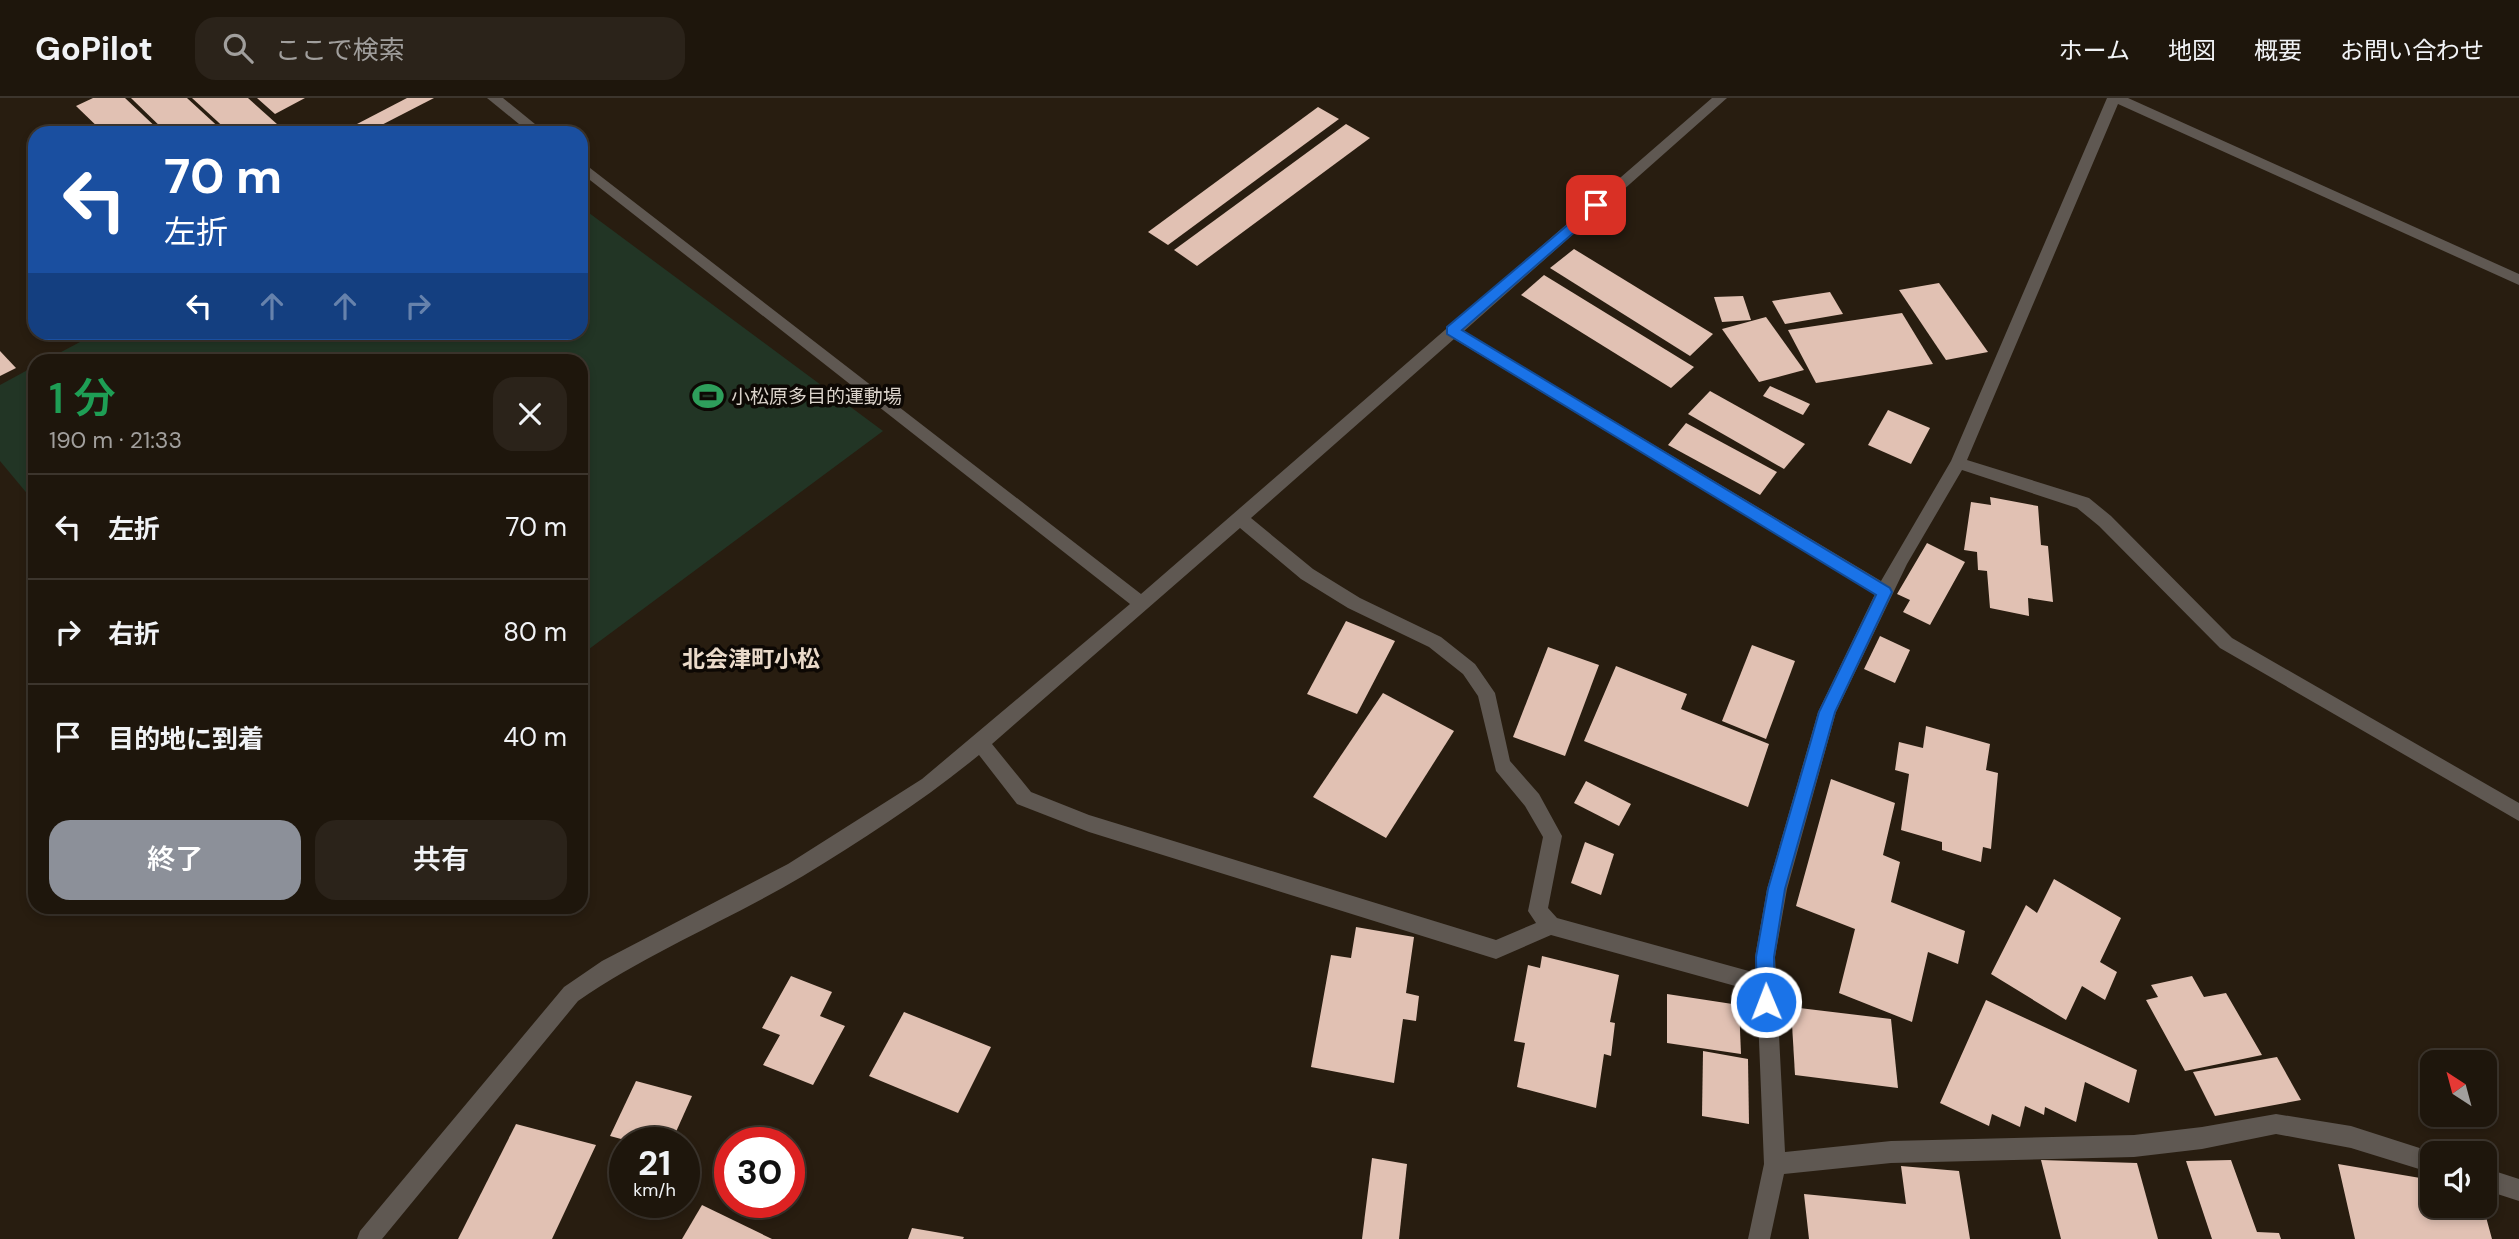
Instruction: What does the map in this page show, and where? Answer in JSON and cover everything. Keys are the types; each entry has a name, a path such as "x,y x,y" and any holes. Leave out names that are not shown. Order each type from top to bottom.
{"street":[{"path":"494,98 530,126"},
{"path":"368,1239 571,994 609,968 795,870 929,785 1142,604 1720,98"},
{"path":"1759,1239 1775,1164 1765,957 1777,889 1827,712 1885,592 1958,463 2115,98 2519,280"},
{"path":"588,171 1142,604"},
{"path":"1452,331 1885,592"},
{"path":"1958,463 2083,503 2226,643 2519,813"},
{"path":"1240,518 1307,574 1354,603 1435,642 1469,669 1486,692 1502,765 1532,800 1553,836 1538,911 1551,926 1766,985"},
{"path":"981,743 1024,798 1089,823 1496,950 1551,926"},
{"path":"1775,1164 1892,1152 2134,1146 2202,1138 2276,1124 2351,1137 2420,1159"},
{"path":"2497,1183 2519,1190"}],"green space":[{"name":"小松原多目的運動場","path":"588,212 883,431 588,650 588,354 57,354 84,340 588,340"},
{"path":"28,370 28,495 0,461 0,385"}],"building":[{"path":"93,98 125,98 155,126 97,126 76,106"},
{"path":"131,98 187,98 217,126 160,126"},
{"path":"192,98 248,98 279,126 222,126"},
{"path":"257,98 305,98 275,114"},
{"path":"407,98 434,98 380,126 357,124"},
{"path":"1318,107 1339,119 1168,245 1148,232"},
{"path":"1346,124 1370,138 1197,266 1174,250"},
{"path":"1574,249 1713,334 1690,356 1550,268"},
{"path":"1544,275 1694,367 1671,388 1521,295"},
{"path":"1939,283 1988,352 1946,360 1899,290"},
{"path":"1830,292 1843,314 1785,324 1772,301"},
{"path":"1743,296 1751,320 1722,322 1714,297"},
{"path":"1902,313 1933,364 1816,383 1788,330"},
{"path":"1766,317 1804,370 1759,382 1722,329"},
{"path":"0,351 16,368 0,376"},
{"path":"1770,386 1810,404 1803,415 1763,396"},
{"path":"1710,391 1805,444 1784,469 1688,414"},
{"path":"1888,410 1930,428 1911,464 1868,445"},
{"path":"1686,423 1777,472 1760,495 1668,445"},
{"path":"1990,497 2038,506 2041,545 2048,546 2053,602 2028,598 2029,616 1990,608 1987,571 1978,570 1977,552 1964,550 1971,502 1991,505"},
{"path":"1927,543 1965,562 1930,625 1903,612 1910,600 1897,594"},
{"path":"1346,621 1395,641 1357,714 1307,694"},
{"path":"1880,636 1910,650 1895,683 1864,669"},
{"path":"1752,645 1795,661 1766,739 1722,721"},
{"path":"1548,647 1599,665 1565,756 1513,737"},
{"path":"1616,666 1687,694 1681,709 1769,744 1748,807 1584,741"},
{"path":"1383,693 1454,731 1386,838 1313,797"},
{"path":"1926,726 1990,744 1986,770 1998,773 1991,849 1983,847 1981,862 1942,850 1942,842 1901,830 1909,774 1895,770 1899,742 1923,748"},
{"path":"1831,779 1895,803 1883,855 1900,862 1891,902 1965,931 1958,964 1928,952 1912,1022 1839,993 1855,929 1796,906"},
{"path":"1586,781 1631,804 1619,826 1574,803"},
{"path":"1585,842 1614,854 1601,895 1571,883"},
{"path":"2054,879 2121,918 2100,962 2117,972 2105,1000 2082,986 2066,1020 1991,974 2026,905 2037,913"},
{"path":"1356,927 1414,937 1406,993 1419,996 1416,1021 1403,1019 1394,1083 1311,1067 1331,955 1351,958"},
{"path":"1542,956 1619,975 1610,1022 1615,1023 1611,1056 1604,1054 1596,1108 1517,1087 1525,1043 1514,1041 1528,965 1540,968"},
{"path":"791,976 832,992 820,1016 845,1026 813,1085 763,1065 780,1035 762,1028"},
{"path":"2192,976 2204,997 2226,993 2262,1055 2185,1071 2146,1000 2158,997 2151,985"},
{"path":"1667,994 1739,1005 1741,1054 1667,1043"},
{"path":"1986,1000 2137,1070 2129,1103 2085,1082 2076,1122 2045,1107 2044,1115 2025,1106 2020,1127 1992,1114 1989,1126 1940,1103"},
{"path":"1791,1007 1891,1019 1898,1088 1795,1075"},
{"path":"904,1012 991,1047 958,1113 869,1076"},
{"path":"1703,1051 1748,1059 1749,1124 1702,1116"},
{"path":"2277,1057 2301,1100 2215,1116 2193,1072"},
{"path":"636,1081 692,1096 678,1127 614,1127"},
{"path":"516,1124 596,1145 552,1239 458,1239"},
{"path":"1372,1158 1407,1164 1399,1239 1362,1239"},
{"path":"2041,1160 2137,1163 2158,1239 2061,1239"},
{"path":"2231,1160 2257,1232 2279,1233 2281,1239 2212,1239 2186,1161"},
{"path":"2338,1164 2420,1178 2420,1218 2486,1218 2492,1239 2355,1239"},
{"path":"1901,1166 1959,1171 1970,1239 1809,1239 1804,1194 1906,1204"},
{"path":"702,1205 714,1211 714,1218 729,1218 772,1239 682,1239 694,1218 700,1218"},
{"path":"912,1228 964,1237 908,1239"}],"place":[{"name":"小松原多目的運動場","path":"708,396"}],"district":[{"name":"北会津町小松","path":"751,659"}],"route":[{"path":"1596,205 1452,331 1885,592 1827,712 1777,889 1765,957 1766,1002"}]}
